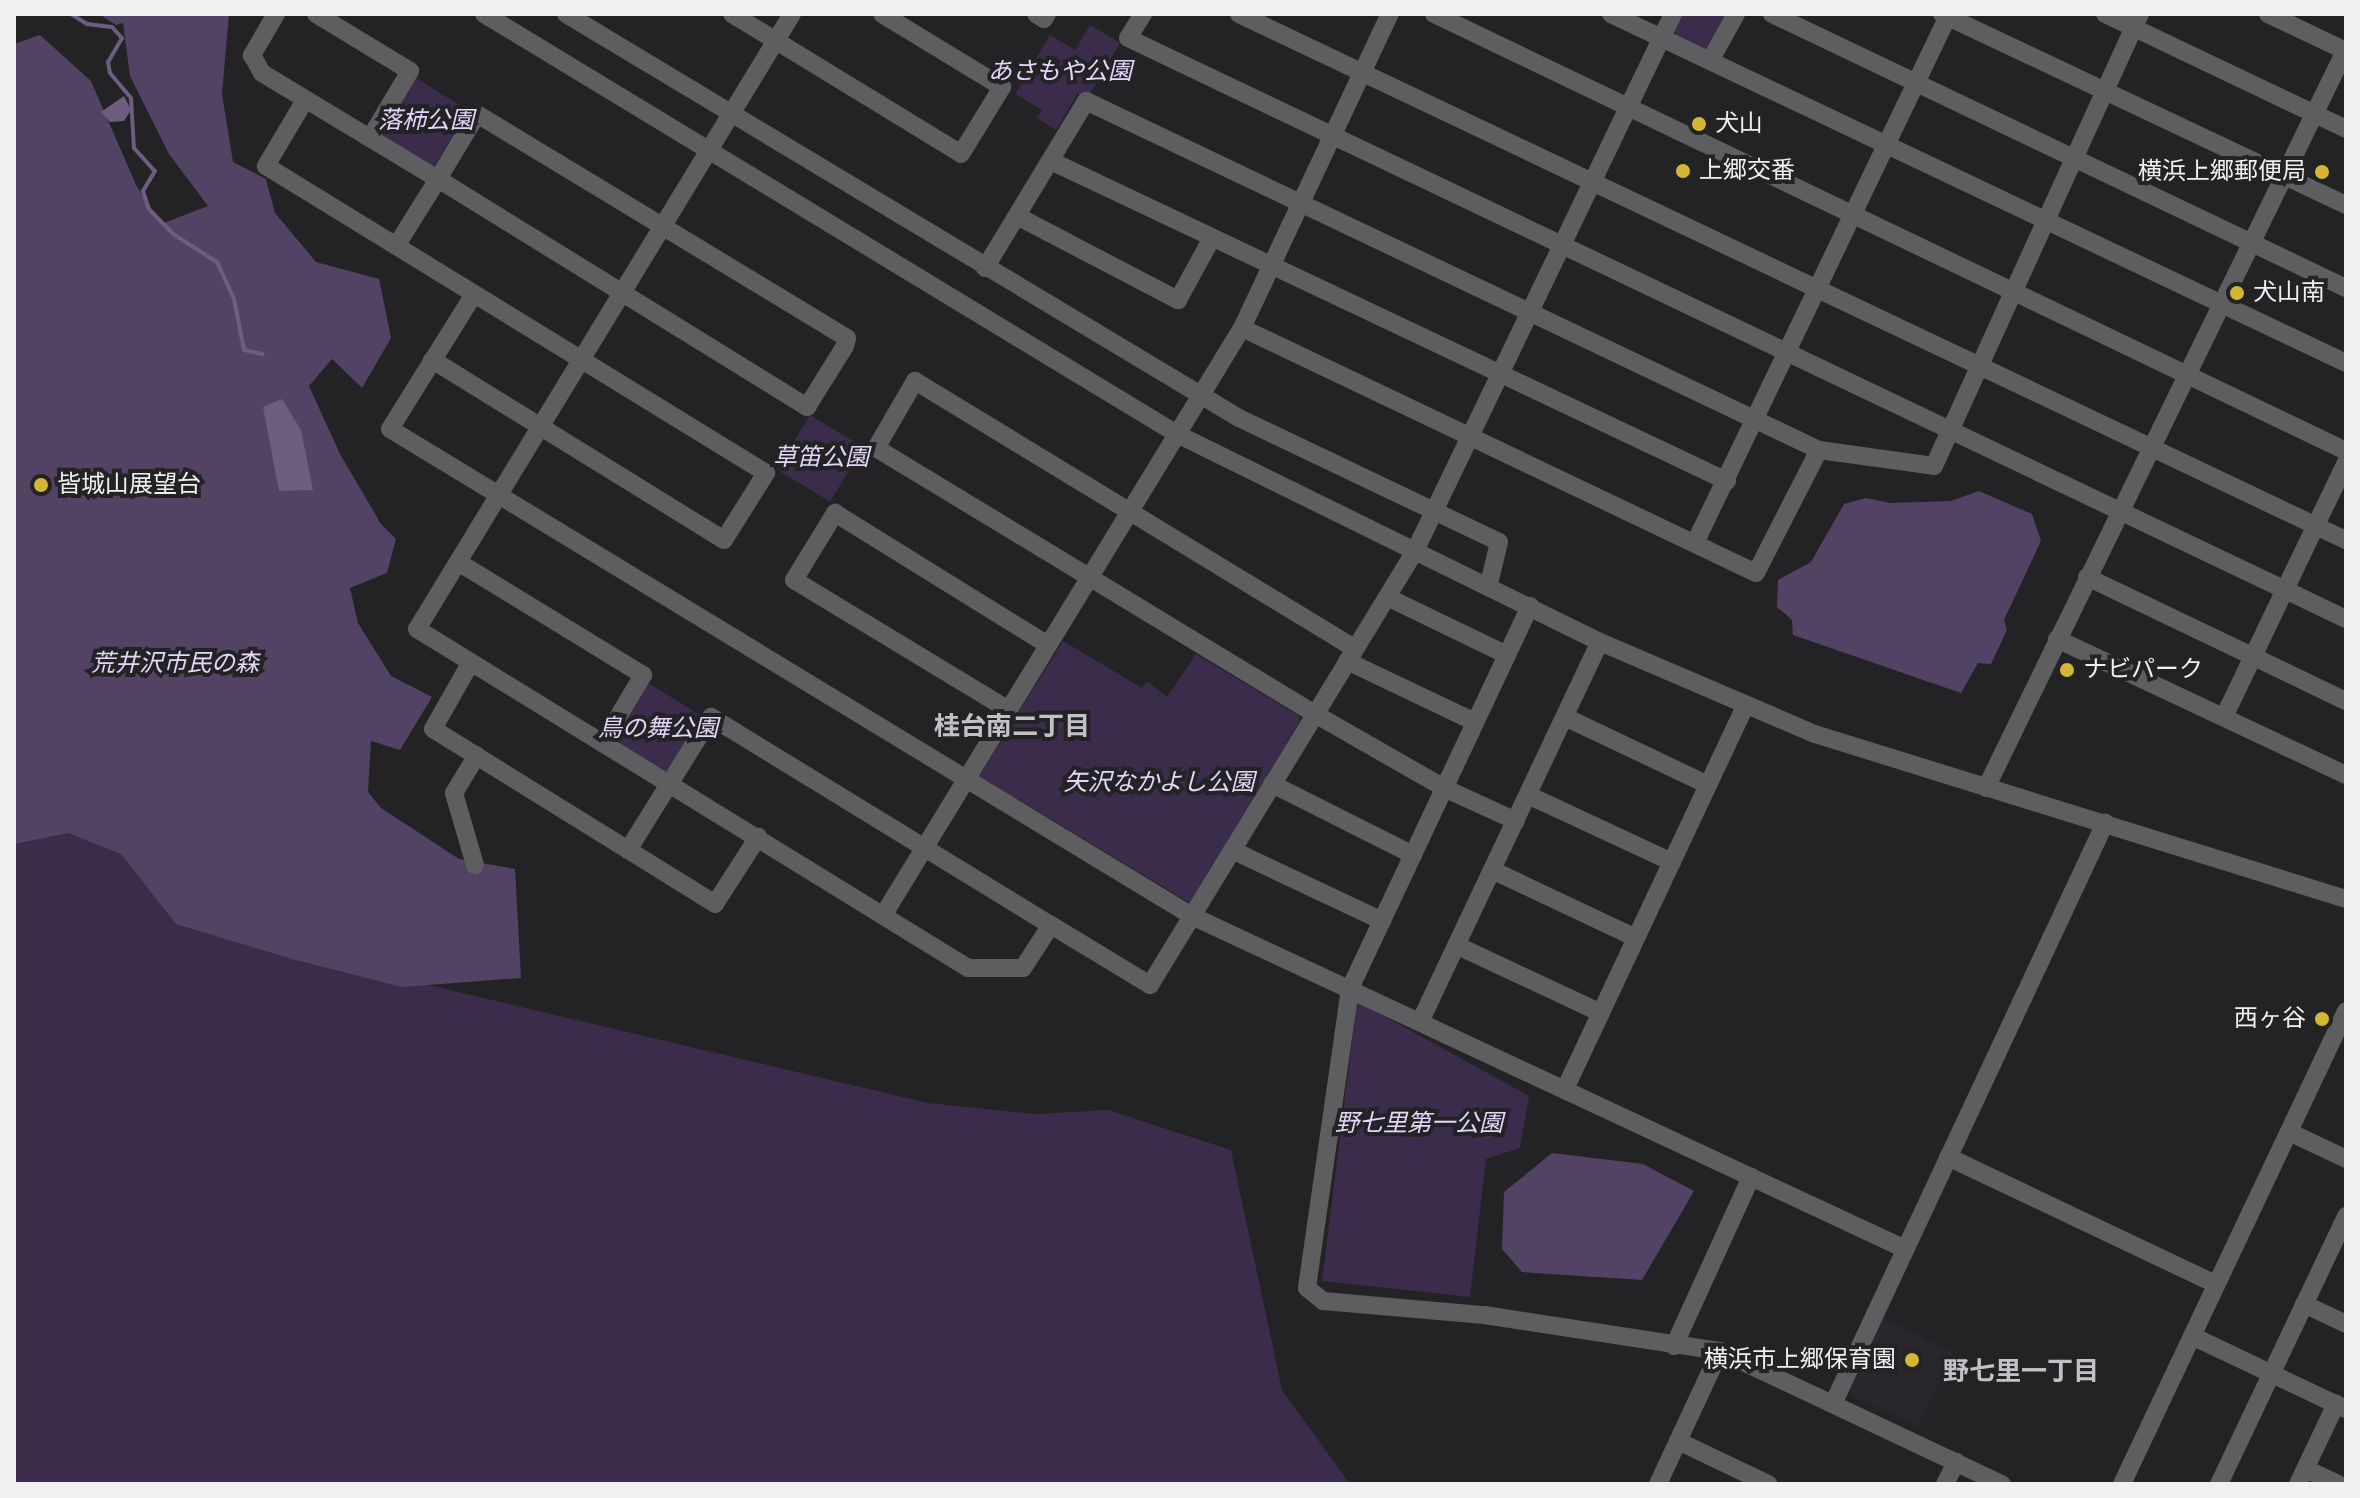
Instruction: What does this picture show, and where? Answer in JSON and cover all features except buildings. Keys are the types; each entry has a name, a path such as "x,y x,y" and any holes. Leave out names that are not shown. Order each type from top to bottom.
{"street":[{"path":"276,14 252,55 262,73 438,179 807,407 847,338 477,114 438,179 396,246"},
{"path":"316,14 410,71 370,138"},
{"path":"484,14 707,152 1177,434 1489,584 1600,642 1745,707 1828,739 2346,899"},
{"path":"566,14 1200,395 1433,513 1499,542 1489,584"},
{"path":"732,14 961,154 1002,87 882,14"},
{"path":"792,14 417,629 968,968 1023,968 1051,925"},
{"path":"1036,14 1044,19 1047,14"},
{"path":"1143,14 1128,38 2346,619"},
{"path":"1239,14 2346,540"},
{"path":"884,914 1046,644 1242,328 1390,14"},
{"path":"1434,14 2346,451"},
{"path":"1611,14 2346,363"},
{"path":"628,850 711,717 1150,985 1415,551 1673,14"},
{"path":"1711,59 1736,14"},
{"path":"1772,14 2346,288"},
{"path":"2105,14 2137,21 2346,129"},
{"path":"1986,788 2177,386 2190,375 2346,50 2268,14"},
{"path":"1695,543 1757,420 1946,15 2346,205"},
{"path":"985,268 1086,101 1819,450 1934,466 2137,21"},
{"path":"305,100 266,166 766,473 724,540 432,360"},
{"path":"1051,161 1727,481"},
{"path":"1017,216 1178,300 1212,238"},
{"path":"474,294 390,429 1192,916 1905,1249"},
{"path":"1242,328 1756,573 1819,450"},
{"path":"1475,722 1351,654 1128,511 915,381 876,448 1315,714 1444,788 1516,821"},
{"path":"2224,717 2346,462"},
{"path":"1007,709 794,580 802,566 835,513 1046,644"},
{"path":"458,562 643,675 603,742"},
{"path":"2087,577 2346,701"},
{"path":"1387,597 1507,655"},
{"path":"1530,606 1350,989 1307,1288 1323,1301 1484,1315 1720,1351 2002,1484"},
{"path":"2057,639 2346,775"},
{"path":"1420,1022 1600,642"},
{"path":"471,662 433,729 715,904 758,837"},
{"path":"1565,1089 1745,707"},
{"path":"1565,717 1708,785"},
{"path":"475,865 454,793 477,755"},
{"path":"1272,784 1413,855"},
{"path":"1528,795 1672,862"},
{"path":"1833,1404 2105,823"},
{"path":"1232,850 1382,921"},
{"path":"1492,870 1636,938"},
{"path":"1458,946 1601,1013"},
{"path":"2122,1484 2346,1011"},
{"path":"2289,1132 2346,1159"},
{"path":"1948,1157 2216,1284"},
{"path":"1674,1346 1751,1177"},
{"path":"2219,1484 2304,1304 2341,1240 2346,1216"},
{"path":"2304,1304 2346,1324"},
{"path":"2192,1336 2341,1406 2302,1476 2338,1484"},
{"path":"1658,1484 1720,1351"},
{"path":"1678,1441 1768,1484"},
{"path":"1945,1484 1956,1462"}],"shaded area":[{"path":"124,96 131,110 124,121 110,122 101,112"},
{"path":"282,399 301,430 313,490 279,491 263,407"},
{"path":"1883,1318 1953,1352 1917,1427 1853,1396 1849,1387"}],"green space":[{"name":"荒井沢市民の森","path":"99,14 229,14 222,94 233,162 266,179 275,213 316,262 379,279 391,338 362,388 332,359 309,386 340,454 381,524 396,539 387,573 350,588 358,623 391,676 432,697 400,750 371,741 368,792 381,808 459,859 515,869 521,978 402,987 292,959 176,924 121,854 68,833 14,844 14,44 40,35 91,81 136,185 161,224 208,206 169,154 130,76 123,23 116,25"},
{"path":"1680,14 1729,14 1708,50 1676,36 1673,30"},
{"name":"あさもや公園","path":"1090,25 1120,43 1087,98 1078,93 1056,130 1037,118 1042,110 1015,94 1050,35 1075,50"},
{"name":"落柿公園","path":"416,78 469,111 431,170 379,137"},
{"name":"草笛公園","path":"810,415 863,447 830,502 777,470"},
{"path":"1979,491 2032,514 2041,541 2004,620 2007,630 1991,664 1978,663 1961,693 1793,635 1792,620 1777,607 1778,580 1811,562 1844,504 1866,498 1890,503 1951,501"},
{"name":"矢沢なかよし公園","path":"1063,641 1142,688 1147,681 1167,697 1196,654 1299,716 1300,721 1190,903 979,776"},
{"name":"鳥の舞公園","path":"647,682 704,718 668,774 611,739"},
{"path":"69,828 124,849 187,928 928,1103 1036,1114 1108,1110 1231,1150 1282,1390 1350,1484 14,1484 14,839"},
{"name":"野七里第一公園","path":"1357,1001 1529,1096 1520,1148 1486,1159 1470,1297 1322,1281"},
{"path":"1552,1153 1643,1164 1694,1191 1642,1280 1522,1272 1502,1249 1504,1192"}],"waterway":[{"path":"71,14 87,24 112,27 122,38 108,62 110,73 131,98 134,148 155,171 143,191 149,209 173,234 217,262 234,299 244,350 263,354"}],"place":[{"name":"犬山","path":"1699,124"},
{"name":"上郷交番","path":"1683,171"},
{"name":"横浜上郷郵便局","path":"2322,172"},
{"name":"犬山南","path":"2237,293"},
{"name":"皆城山展望台","path":"41,485"},
{"name":"ナビパーク","path":"2067,670"},
{"name":"西ヶ谷","path":"2322,1019"},
{"name":"横浜市上郷保育園","path":"1912,1360"}],"district":[{"name":"桂台南二丁目","path":"1012,727"},
{"name":"野七里一丁目","path":"2021,1372"}]}
